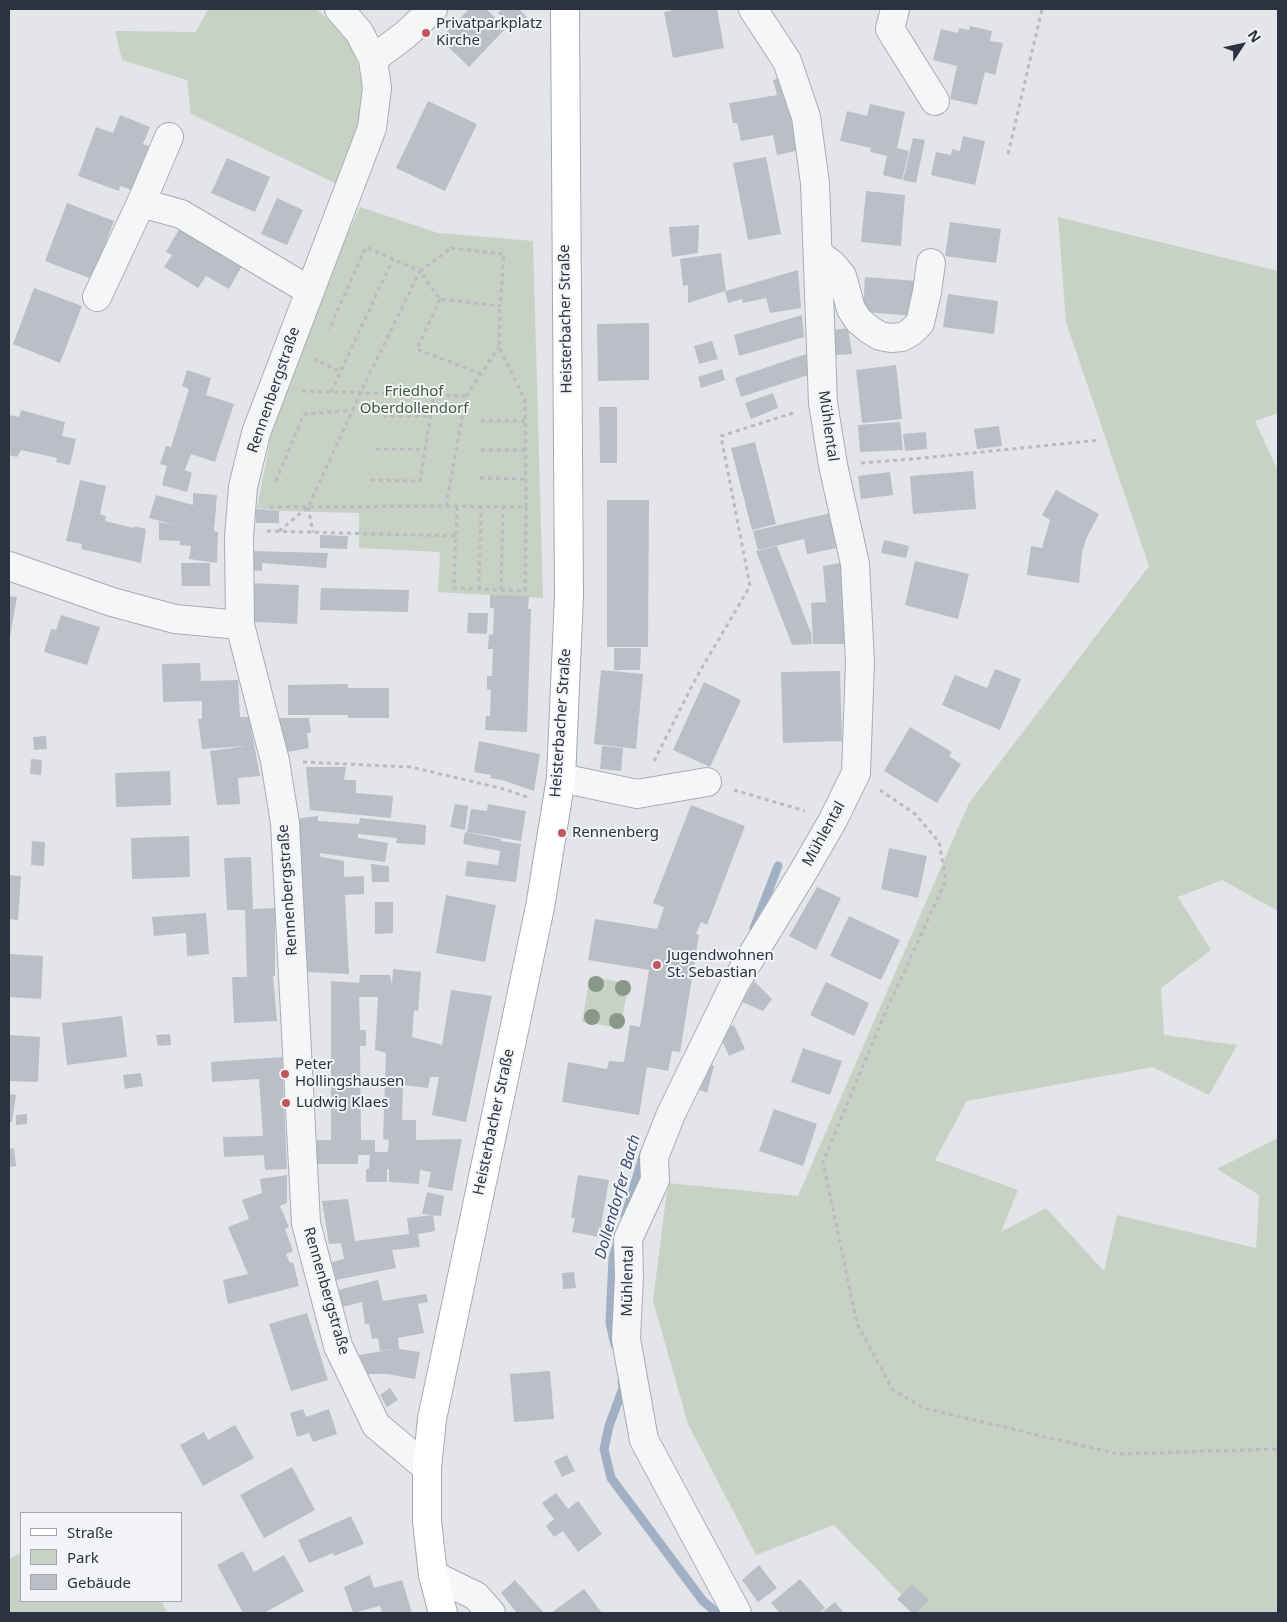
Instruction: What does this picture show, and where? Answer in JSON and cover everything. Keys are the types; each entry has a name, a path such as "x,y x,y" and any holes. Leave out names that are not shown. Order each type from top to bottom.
{"main road":[{"name":"Heisterbacher Straße","path":"443,1613 433,1574 427,1521 427,1468 432,1419 540,907 559,790 569,596 565,9"}],"street":[{"name":"Rennenbergstraße","path":"339,9 359,32 373,59 377,88 372,128 256,433 243,487 239,530 240,625 275,761 285,823 306,1223 338,1346 376,1425 427,1468"},
{"path":"373,59 405,35 433,9"},
{"name":"Mühlental","path":"736,1613 644,1440 626,1339 630,1277 628,1239 654,1180 654,1157 671,1114 735,983 833,820 856,773 860,662 855,564 833,466 823,403 815,183 806,117 787,61 752,9"},
{"path":"895,9 890,29 935,101"},
{"path":"98,297 169,137"},
{"path":"141,203 181,214 310,291"},
{"path":"819,254 833,265 842,276 851,309 858,320 880,336 891,338 902,338 920,323 931,263"},
{"path":"9,566 112,602 175,619 240,625"},
{"path":"559,790 637,794 707,782"},
{"path":"433,1574 476,1596 491,1613"}],"path":[{"path":"1008,154 1042,9"},
{"path":"327,334 366,248 420,271 440,300 500,306"},
{"path":"279,531 308,507 360,393 420,271 451,248 504,254 499,347 525,400 525,591 454,588 457,506"},
{"path":"331,392 393,259"},
{"path":"440,300 417,349 481,374"},
{"path":"446,506 466,396 499,347"},
{"path":"319,351 315,360 340,371"},
{"path":"272,389 466,396"},
{"path":"371,480 420,481 434,395"},
{"path":"637,794 696,678 750,586 721,436 823,403"},
{"path":"276,482 304,414 353,410"},
{"path":"383,416 431,416"},
{"path":"481,421 525,421"},
{"path":"877,462 1100,440"},
{"path":"376,448 426,449"},
{"path":"481,450 526,450"},
{"path":"480,478 526,479"},
{"path":"267,507 526,507"},
{"path":"308,507 313,532"},
{"path":"479,589 482,507"},
{"path":"501,590 503,507"},
{"path":"239,530 456,536"},
{"path":"275,761 411,766 504,789 530,798 559,790"},
{"path":"856,773 915,814 939,842 946,880 883,1018 823,1162 857,1324 893,1390 923,1408 1118,1454 1278,1449"},
{"path":"707,782 833,820"}],"green space":[{"path":"208,9 316,9 343,32 355,57 367,91 357,140 337,184 191,114 187,80 122,60 115,31 196,32"},
{"name":"Friedhof Oberdollendorf","path":"360,207 438,233 533,241 543,598 438,592 440,552 359,548 359,513 279,511 257,508 271,435 299,353 330,272"},
{"path":"1058,217 1278,271 1278,413 1255,421 1278,471 1278,911 1222,880 1178,897 1211,950 1161,988 1164,1035 1237,1045 1209,1095 1153,1067 967,1101 935,1160 1018,1190 1001,1232 1046,1208 1104,1271 1117,1215 1256,1248 1259,1195 1217,1169 1278,1138 1278,1613 919,1613 834,1525 756,1555 688,1424 653,1301 668,1183 798,1196 969,803 1149,566 1066,322"},
{"path":"590,977 628,983 621,1028 582,1022"},
{"path":"20,1554 20,1602 162,1602 167,1613 9,1613 9,1559"}],"building":[{"path":"469,9 486,9 506,28 469,67 440,39"},
{"path":"502,9 519,9 527,17 515,29 498,13"},
{"path":"680,9 717,9 724,48 673,58 664,12"},
{"path":"970,26 992,31 990,41 1003,43 995,75 985,72 977,105 950,99 957,66 933,60 941,29 958,33 959,28 969,30"},
{"path":"788,76 805,149 777,155 773,135 741,141 737,123 733,123 729,103 777,95 773,80"},
{"path":"428,101 477,124 445,191 396,168"},
{"path":"870,104 905,112 897,148 909,151 902,180 883,175 887,156 870,152 871,148 840,141 847,111 867,116"},
{"path":"120,115 150,127 143,144 149,146 132,190 120,186 119,191 78,176 96,127 113,133"},
{"path":"963,136 985,141 975,185 931,175 936,152 951,155 952,149 960,151"},
{"path":"913,138 925,140 916,183 903,180"},
{"path":"766,157 781,234 748,240 733,163"},
{"path":"227,158 270,177 255,212 211,193"},
{"path":"866,191 905,195 901,246 861,242"},
{"path":"277,198 303,210 287,245 261,234"},
{"path":"67,203 114,221 92,279 45,261"},
{"path":"950,222 1001,229 996,263 945,256"},
{"path":"699,225 698,253 672,257 669,227"},
{"path":"181,226 243,264 229,289 206,276 198,288 164,267 172,255 166,252"},
{"path":"721,253 726,291 798,270 801,308 770,313 766,298 743,303 742,299 728,303 725,291 688,303 688,285 683,286 680,259"},
{"path":"865,277 917,281 914,316 863,312"},
{"path":"34,288 82,306 60,363 13,344"},
{"path":"948,294 998,301 994,334 943,327"},
{"path":"802,315 804,337 739,356 734,335"},
{"path":"649,323 649,380 598,381 597,324"},
{"path":"848,328 852,354 836,355 833,330"},
{"path":"712,341 718,359 699,364 694,346"},
{"path":"806,354 808,375 741,397 735,378"},
{"path":"896,365 902,419 862,423 856,370"},
{"path":"722,369 725,380 701,388 698,377"},
{"path":"187,370 211,378 206,395 234,404 215,462 191,454 185,470 192,473 187,492 162,485 167,466 160,464 166,446 171,447 189,389 182,386"},
{"path":"773,393 778,408 751,419 745,403"},
{"path":"599,407 617,407 617,463 600,463"},
{"path":"21,410 65,422 62,436 76,439 70,465 56,462 57,458 21,450 17,457 9,455 9,415 19,417"},
{"path":"900,422 903,450 860,452 858,425"},
{"path":"999,426 1002,446 977,449 974,429"},
{"path":"926,432 927,449 905,451 903,434"},
{"path":"755,442 776,524 752,530 731,448"},
{"path":"973,471 976,509 913,514 910,476"},
{"path":"890,472 893,495 861,499 858,476"},
{"path":"80,480 106,486 100,514 106,516 105,521 146,529 141,563 81,549 82,544 66,541"},
{"path":"1056,490 1099,514 1086,539 1082,553 1079,583 1027,575 1031,546 1042,548 1050,520 1042,515"},
{"path":"193,493 217,495 214,531 218,532 217,563 189,559 191,546 180,545 180,541 159,540 159,522 174,525 149,518 156,495 193,505"},
{"path":"607,500 649,500 648,647 607,647"},
{"path":"256,509 279,511 279,523 256,523"},
{"path":"835,512 842,547 807,554 804,539 758,550 753,531"},
{"path":"320,535 348,536 347,549 320,548"},
{"path":"884,540 909,546 906,558 881,553"},
{"path":"777,546 811,633 812,644 792,645 756,551"},
{"path":"249,551 328,553 326,568 262,563 262,571 248,570"},
{"path":"915,561 969,574 958,619 905,605"},
{"path":"845,562 848,599 838,600 848,600 850,644 813,644 811,603 826,602 823,566"},
{"path":"181,563 210,563 210,586 182,586"},
{"path":"247,583 299,585 297,624 255,622"},
{"path":"321,588 409,590 408,612 320,610"},
{"path":"490,595 529,596 528,609 531,609 527,732 485,730 486,716 490,716 491,690 487,689 487,676 492,676 493,649 488,649 489,634 493,635 494,608 490,608"},
{"path":"9,596 17,597 10,637 9,637"},
{"path":"468,613 488,613 487,634 467,633"},
{"path":"61,615 100,627 87,665 44,652 51,629 56,630"},
{"path":"614,648 641,648 640,670 614,670"},
{"path":"200,663 201,681 238,680 240,717 249,717 260,776 238,778 240,804 217,805 210,751 246,746 202,749 198,719 202,719 202,701 163,702 162,664"},
{"path":"995,669 1021,679 1000,730 942,705 955,675 987,688"},
{"path":"601,670 643,674 636,749 594,744"},
{"path":"840,671 842,741 783,743 781,672"},
{"path":"704,682 741,700 710,767 673,750"},
{"path":"348,684 348,688 389,688 389,718 348,718 348,715 288,715 288,685"},
{"path":"275,718 309,718 311,733 307,733 309,748 282,753"},
{"path":"910,727 952,752 949,756 961,764 937,803 884,771"},
{"path":"46,736 47,749 34,750 33,737"},
{"path":"479,741 540,754 534,791 490,778 491,775 474,772"},
{"path":"602,746 623,748 621,771 600,769"},
{"path":"31,759 42,760 41,775 30,774"},
{"path":"306,767 346,767 344,780 356,780 356,793 393,796 391,818 310,810"},
{"path":"170,771 171,805 116,807 115,773"},
{"path":"455,804 468,806 465,830 450,827"},
{"path":"488,804 526,811 521,841 467,832 471,809 487,811"},
{"name":"Jugendwohnen St. Sebastian","path":"691,805 745,826 707,925 701,922 696,934 699,935 680,1052 672,1051 668,1071 647,1067 639,1115 562,1102 568,1062 607,1069 609,1061 624,1062 630,1025 640,1027 649,970 588,960 595,919 657,929 664,907 653,903"},
{"path":"318,816 318,821 359,824 360,818 426,825 425,845 396,843 397,838 358,834 358,838 388,843 385,862 319,853 321,857 344,861 344,877 364,876 364,894 345,895 349,974 307,972 300,856 293,819"},
{"path":"465,832 521,844 516,882 465,876 467,861 498,865 500,851 463,844"},
{"path":"189,836 190,877 132,879 131,838"},
{"path":"32,841 45,842 44,866 31,865"},
{"path":"889,848 927,856 918,898 881,889"},
{"path":"251,857 253,909 275,908 275,976 273,976 277,1021 234,1023 232,977 247,977 245,910 227,910 224,858"},
{"path":"371,864 389,866 389,882 372,882"},
{"path":"9,875 21,876 18,920 9,919"},
{"path":"817,887 841,898 816,950 789,936"},
{"path":"446,895 496,905 485,962 436,953"},
{"path":"375,902 393,902 393,933 375,934"},
{"path":"206,913 209,954 187,956 186,933 154,936 152,917"},
{"path":"849,916 900,940 881,980 830,956"},
{"path":"9,954 43,956 41,999 9,997"},
{"path":"393,969 421,972 418,1011 414,1010 412,1037 442,1045 451,990 492,996 466,1122 432,1115 439,1077 430,1077 428,1088 403,1085 402,1120 416,1120 416,1140 462,1139 452,1191 428,1187 431,1172 420,1170 419,1184 389,1182 389,1169 387,1169 387,1182 366,1182 366,1169 369,1169 370,1155 358,1155 358,1164 317,1164 317,1140 331,1140 331,981 359,983 360,975 390,975 392,985","holes":["359,997 378,997 375,1050 386,1053 383,1139 389,1140 388,1152 375,1152 375,1140 361,1140 360,1046 366,1046 366,1030 360,1030"]},
{"path":"754,981 772,999 763,1011 742,1002"},
{"path":"826,982 869,1003 854,1036 810,1015"},
{"path":"122,1016 127,1057 67,1065 62,1023"},
{"path":"734,1025 745,1049 729,1056 718,1032"},
{"path":"170,1034 171,1045 158,1046 156,1035"},
{"path":"9,1035 40,1037 38,1082 9,1081"},
{"path":"803,1048 842,1061 830,1095 791,1082"},
{"path":"282,1057 287,1169 265,1170 264,1155 224,1157 223,1137 263,1136 259,1079 212,1082 211,1062"},
{"path":"703,1062 714,1066 707,1093 692,1087"},
{"path":"141,1073 143,1086 125,1089 123,1075"},
{"path":"9,1094 16,1095 12,1122 9,1122"},
{"path":"774,1109 817,1124 803,1166 759,1151"},
{"path":"27,1114 27,1124 16,1125 16,1115"},
{"path":"14,1148 16,1166 9,1167 9,1149"},
{"path":"287,1175 287,1203 280,1206 289,1227 285,1229 293,1251 286,1254 290,1263 293,1262 299,1286 228,1304 223,1280 248,1274 228,1227 249,1219 242,1200 262,1193 260,1179"},
{"path":"578,1175 609,1180 599,1237 572,1232 575,1218 571,1218"},
{"path":"427,1192 444,1196 441,1216 422,1214"},
{"path":"348,1199 355,1241 409,1234 407,1218 433,1215 435,1231 418,1234 420,1247 392,1250 396,1268 336,1280 332,1262 344,1259 341,1243 329,1244 322,1201"},
{"path":"574,1272 576,1288 563,1289 562,1273"},
{"path":"378,1280 383,1301 426,1294 428,1302 418,1304 424,1333 398,1338 399,1349 420,1352 415,1379 387,1374 368,1374 359,1355 395,1349 380,1351 378,1338 372,1339 369,1324 365,1324 362,1302 342,1307 338,1290"},
{"path":"307,1313 328,1380 291,1391 269,1324"},
{"path":"550,1371 554,1419 514,1422 510,1374"},
{"path":"390,1388 398,1400 387,1407 380,1395"},
{"path":"303,1409 306,1417 329,1409 337,1434 313,1442 309,1433 297,1437 290,1413"},
{"path":"235,1425 254,1458 203,1486 180,1445 204,1432 208,1440"},
{"path":"567,1455 575,1471 562,1477 554,1461"},
{"path":"292,1467 315,1510 264,1538 240,1495"},
{"path":"556,1493 568,1509 578,1501 602,1534 578,1552 563,1531 554,1537 546,1526 554,1519 542,1503"},
{"path":"351,1516 364,1544 334,1556 333,1553 309,1563 298,1540"},
{"path":"243,1551 254,1572 284,1555 304,1591 264,1613 243,1613 217,1565"},
{"path":"759,1565 777,1588 758,1602 742,1580"},
{"path":"370,1575 374,1588 402,1580 412,1613 382,1613 380,1606 353,1613 344,1587"},
{"path":"800,1579 825,1608 819,1613 780,1613 771,1603"},
{"path":"515,1580 544,1613 517,1613 501,1593"},
{"path":"912,1584 929,1600 916,1613 912,1613 897,1599"},
{"path":"584,1589 602,1613 551,1613"},
{"path":"835,1602 844,1613 821,1613"}],"waterway":[{"name":"Dollendorfer Bach","path":"754,928 778,866"},
{"name":"Dollendorfer Bach","path":"625,1217 644,1153"},
{"name":"Dollendorfer Bach","path":"615,1345 610,1323 613,1258 618,1241"},
{"name":"Dollendorfer Bach","path":"622,1382 623,1388 609,1426 604,1449 611,1478 703,1601 717,1613"}],"place":[{"name":"Privatparkplatz Kirche","path":"426,33"},
{"name":"Rennenberg","path":"562,833"},
{"name":"Jugendwohnen St. Sebastian","path":"657,965"},
{"name":"Peter Hollingshausen","path":"285,1074"},
{"name":"Ludwig Klaes","path":"286,1103"}]}
